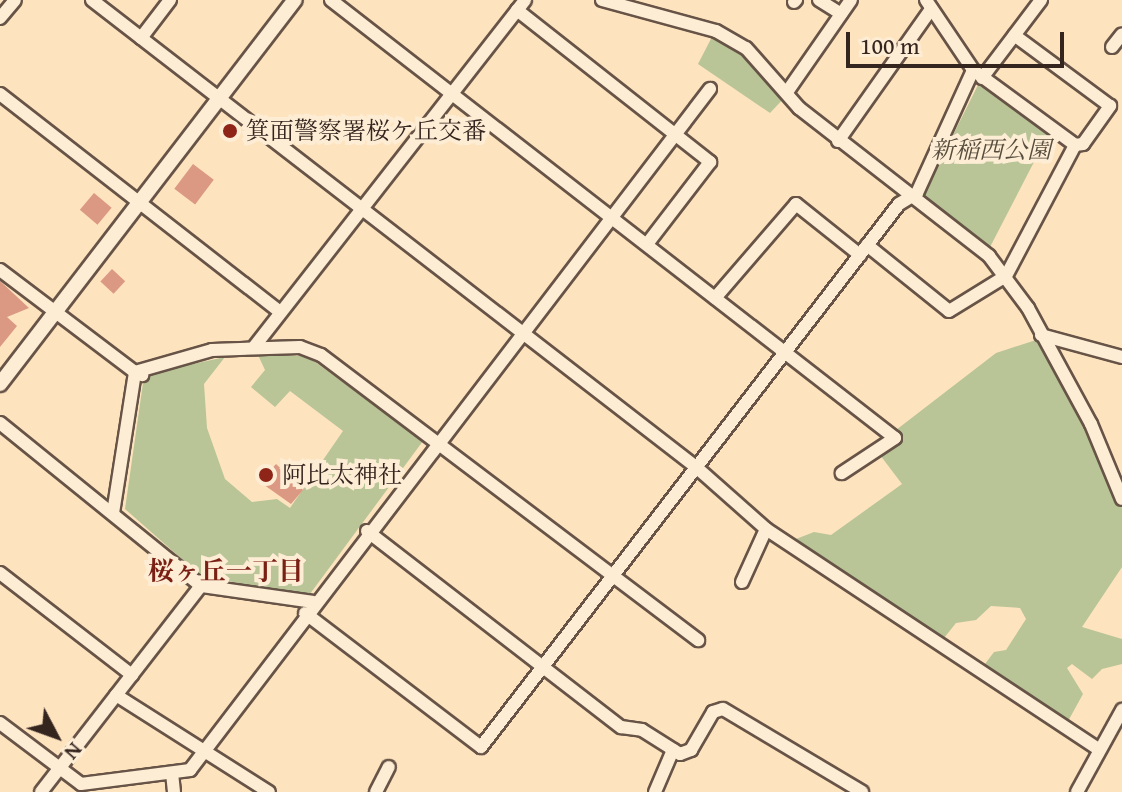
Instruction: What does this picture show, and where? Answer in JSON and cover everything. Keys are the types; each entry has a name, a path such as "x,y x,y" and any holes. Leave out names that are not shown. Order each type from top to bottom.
{"street":[{"path":"0,18 15,0"},
{"path":"92,0 696,467 766,529 1098,749"},
{"path":"141,38 170,0"},
{"path":"0,384 295,0"},
{"path":"331,0 895,438 842,473"},
{"path":"605,0 716,31 768,66 787,92 838,141 908,198 989,256 1006,276 1091,424 1122,499"},
{"path":"819,0 841,14"},
{"path":"787,92 851,0"},
{"path":"0,423 201,586 309,607 481,747 864,250 908,198 917,193 978,74 1041,0"},
{"path":"254,347 521,5 710,162 647,244"},
{"path":"838,141 929,5 978,74 1075,145 1083,144 1110,106 1014,35"},
{"path":"1112,47 1122,34"},
{"path":"0,723 81,784 190,770 367,531 710,89"},
{"path":"0,94 280,312"},
{"path":"715,298 796,204 949,311 1006,276 1075,145"},
{"path":"0,270 140,374"},
{"path":"1041,335 1122,357"},
{"path":"140,374 212,350 300,347 321,355 438,440 698,640"},
{"path":"113,513 140,374"},
{"path":"742,582 766,529"},
{"path":"367,531 621,727 642,730 673,750 691,750 713,712 723,709 862,792"},
{"path":"0,573 132,675"},
{"path":"41,792 201,586"},
{"path":"116,695 201,754 269,792"},
{"path":"1077,792 1098,749 1118,727 1122,710"},
{"path":"655,792 673,750"},
{"path":"376,792 389,767"},
{"path":"172,773 174,792"}],"green space":[{"path":"714,33 741,49 786,96 770,113 698,64"},
{"name":"新稲西公園","path":"980,81 1049,133 989,249 920,201"},
{"path":"1036,340 1088,425 1122,504 1122,567 1082,627 1122,639 1122,664 1102,669 1092,679 1072,664 1067,668 1083,694 1067,723 982,668 994,652 1006,650 1026,619 1020,608 991,606 976,620 956,623 944,638 796,539 814,532 831,535 902,484 880,455 902,437 896,430 996,353"},
{"name":"阿比太神社","path":"258,355 307,356 423,441 307,598 200,575 125,509 143,383 152,373 225,357 204,384 207,428 225,479 252,502 277,499 290,508 343,431 290,391 275,407 251,387 265,370"}],"building":[{"path":"193,164 214,180 195,204 174,189"},
{"path":"94,193 112,208 97,225 80,210"},
{"path":"112,269 125,281 114,294 100,281"},
{"path":"0,281 29,308 7,317 17,326 0,347"},
{"path":"276,464 303,490 291,504 260,482"}],"place":[{"name":"箕面警察署桜ケ丘交番","path":"230,131"},
{"name":"阿比太神社","path":"266,475"}],"district":[{"name":"桜ヶ丘一丁目","path":"226,571"}]}
